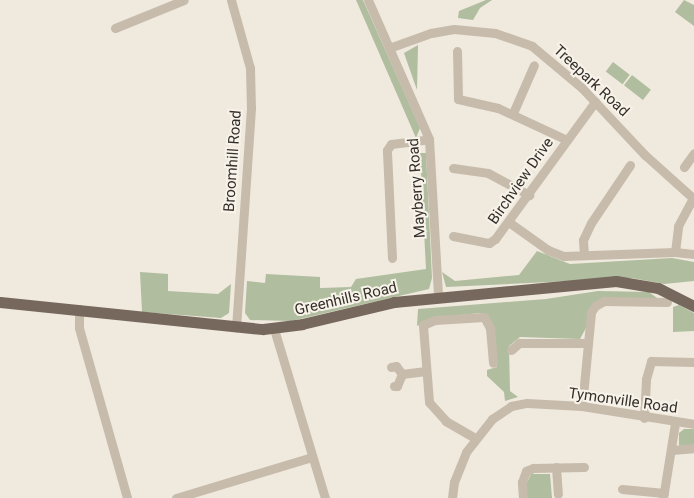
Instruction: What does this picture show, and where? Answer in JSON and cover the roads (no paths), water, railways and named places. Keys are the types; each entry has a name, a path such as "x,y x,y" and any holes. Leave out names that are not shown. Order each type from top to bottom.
{"main road":[{"name":"Greenhills Road","path":"0,302 274,329 394,302 616,281 658,288 694,306"}],"street":[{"path":"114,28 184,0"},
{"name":"Broomhill Road","path":"231,0 250,68 251,108 236,326"},
{"name":"Mayberry Road","path":"368,0 429,139 438,297"},
{"name":"Treepark Road","path":"389,48 431,33 454,29 474,29 514,38 557,65 596,102 645,155 694,199"},
{"path":"457,51 458,100 513,113 567,140"},
{"path":"513,113 534,65"},
{"name":"Birchview Drive","path":"453,236 489,243 510,223 567,140 596,102"},
{"path":"392,258 387,150 392,144 429,139"},
{"path":"684,167 694,153"},
{"path":"584,255 583,240 630,165"},
{"path":"453,168 488,173 529,195"},
{"path":"675,252 678,226 694,199"},
{"path":"510,223 548,250 564,256 675,252 694,254"},
{"path":"582,406 591,312 595,306 604,301 667,302"},
{"path":"79,309 80,328 127,498"},
{"path":"475,438 436,412 429,402 422,330 424,325 435,320 484,317 490,328 493,363"},
{"path":"274,329 325,498"},
{"path":"511,350 519,344 588,343"},
{"path":"644,418 646,379 651,361 694,362"},
{"path":"392,367 396,366 402,374"},
{"path":"394,386 402,374 426,371"},
{"name":"Tymonville Road","path":"452,498 459,466 475,438 492,419 511,406 527,403 582,406 675,423 694,424"},
{"path":"622,489 664,495 675,423"},
{"path":"672,450 694,448"},
{"path":"176,498 312,457"},
{"path":"556,467 558,494"},
{"path":"522,498 522,482 526,471 556,467 584,467"}]}
